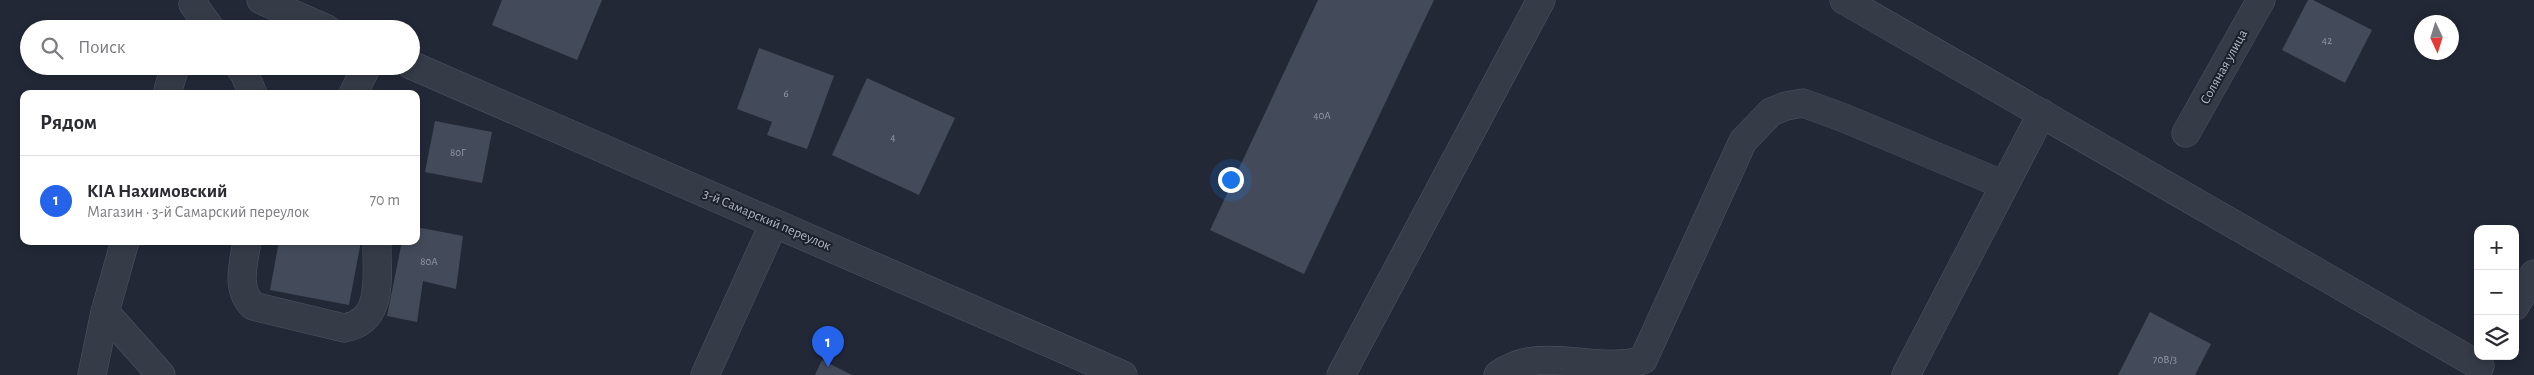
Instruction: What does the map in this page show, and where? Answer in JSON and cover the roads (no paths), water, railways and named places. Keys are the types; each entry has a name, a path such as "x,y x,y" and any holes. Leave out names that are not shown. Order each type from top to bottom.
{"street":[{"path":"261,0 307,20"},
{"path":"1341,375 1540,0"},
{"path":"1844,0 2477,366"},
{"name":"Соляная улица","path":"2186,133 2261,0"},
{"path":"191,11 201,20"},
{"name":"3-й Самарский переулок","path":"420,69 1123,375"},
{"path":"168,90 172,75"},
{"path":"245,75 251,90"},
{"path":"355,90 362,75"},
{"path":"1498,375 1518,365 1533,364 1607,373 1634,366 1643,360 1743,141 1771,112 1786,106 1803,103 1844,118 2004,185"},
{"path":"1906,375 2042,113"},
{"path":"705,375 774,223"},
{"path":"92,375 105,312 124,245"},
{"path":"247,245 242,290 246,299 253,306 344,328 359,326 376,302 377,245"},
{"path":"2519,299 2534,274"},
{"path":"105,312 161,375"}],"place":[{"name":"KIA Нахимовский","path":"828,367"}]}
